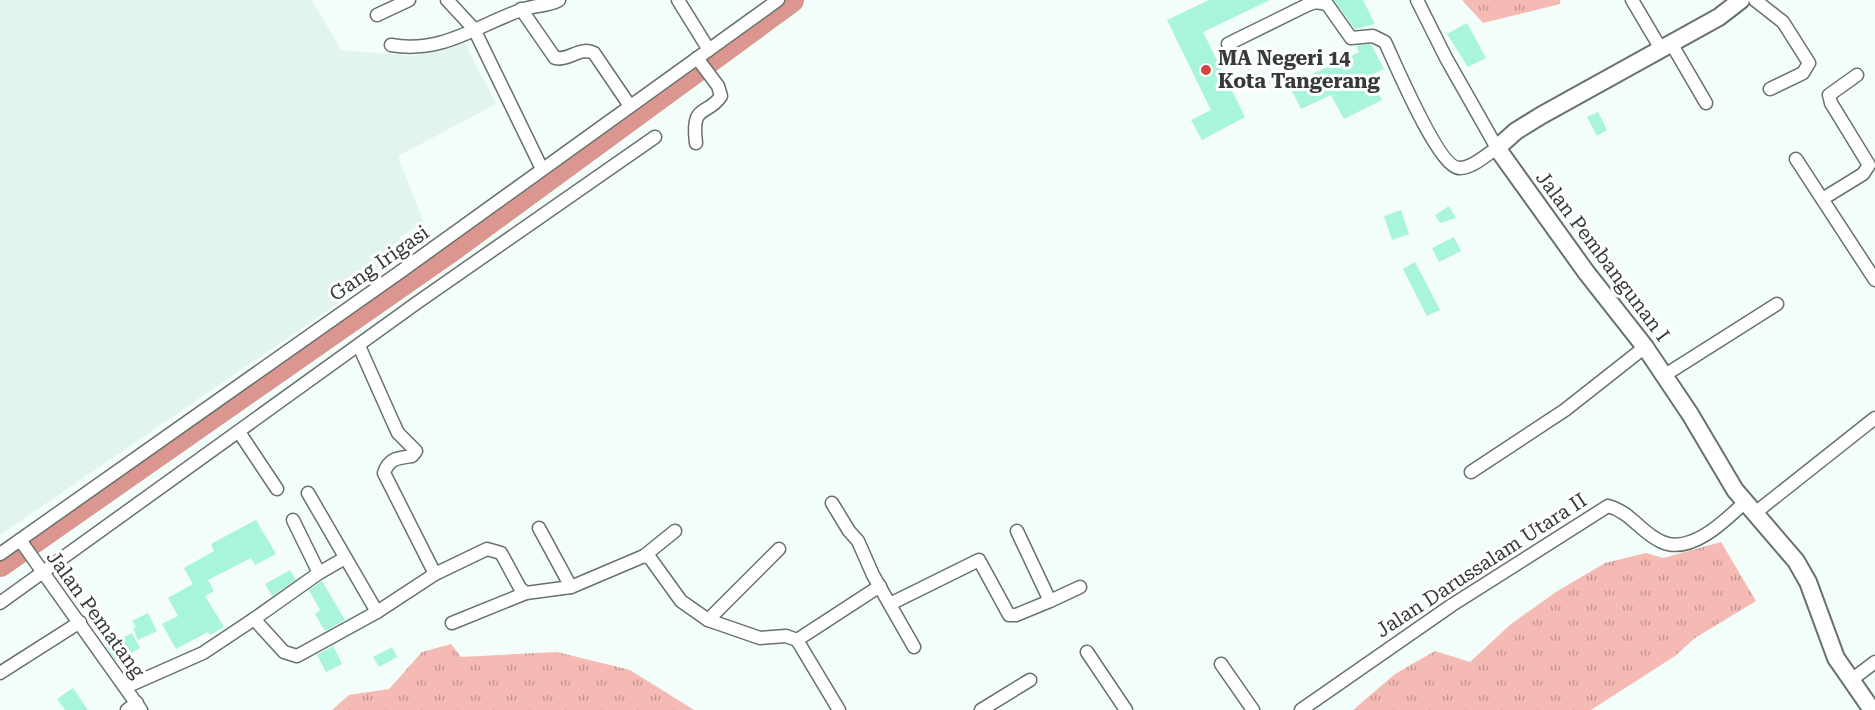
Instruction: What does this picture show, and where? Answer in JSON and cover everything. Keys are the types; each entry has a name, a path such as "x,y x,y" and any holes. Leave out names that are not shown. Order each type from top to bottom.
{"street":[{"path":"377,15 409,0"},
{"path":"447,0 474,29 542,169"},
{"path":"391,45 413,49 437,45 521,9 540,3 552,4 559,0"},
{"path":"678,0 708,50"},
{"name":"Gang Irigasi","path":"0,554 22,543 630,106 699,59 708,50 778,0"},
{"path":"1418,0 1446,58 1497,148"},
{"path":"1632,0 1706,104"},
{"path":"1228,44 1307,5 1323,2 1332,9 1351,38 1373,36 1385,42 1436,148 1450,165 1459,169 1497,148 1516,131 1542,115 1719,17 1741,0"},
{"path":"1755,0 1784,22 1809,63 1803,73 1770,90"},
{"path":"521,9 555,58 561,59 581,51 594,53 630,106"},
{"path":"696,143 695,125 700,111 721,96 713,79 699,59"},
{"path":"1824,198 1863,174 1869,165 1831,103 1829,95 1857,75"},
{"path":"0,603 38,569 239,432 655,137"},
{"name":"Jalan Pembangunan I","path":"1497,148 1586,272 1665,375 1719,467 1750,508 1797,561 1808,582 1836,658 1872,710"},
{"path":"1796,159 1871,264 1875,280"},
{"path":"1665,375 1777,304"},
{"path":"359,346 395,427 416,452 412,456 395,459 387,465 384,472 435,574"},
{"path":"1471,472 1565,410 1645,347"},
{"name":"Jalan Darussalam Utara II","path":"1301,710 1446,609 1608,506 1622,509 1662,542 1683,544 1717,529 1750,508 1875,418"},
{"path":"239,432 277,489"},
{"path":"308,493 378,612"},
{"path":"832,503 858,541 914,647"},
{"path":"293,520 320,573"},
{"path":"539,528 571,588"},
{"path":"452,623 526,593 571,588 644,556 675,531"},
{"path":"1017,531 1050,601"},
{"name":"Jalan Pematang","path":"22,543 38,569 80,622 126,687 135,708"},
{"path":"254,620 284,652 297,656 378,612 435,574 487,549 495,549 501,553 520,588 526,593"},
{"path":"708,620 779,549"},
{"path":"644,556 650,558 681,601 708,620 760,638 786,636 797,640 838,710"},
{"path":"126,687 203,653 345,558"},
{"path":"890,604 979,561 1009,615 1016,615 1080,587"},
{"path":"797,640 880,586"},
{"path":"0,673 80,622"},
{"path":"1087,652 1126,710"},
{"path":"1850,681 1875,662"},
{"path":"1221,664 1253,710"},
{"path":"989,708 1030,680"}],"shaded area":[{"path":"0,0 312,0 341,50 413,56 465,43 496,104 398,156 424,223 400,237 407,256 0,535"}],"green space":[{"path":"1462,0 1560,0 1560,4 1483,23"},
{"path":"1721,542 1756,601 1695,638 1675,656 1591,710 1353,710 1395,674 1435,651 1470,662 1511,624 1556,592 1605,563 1646,553 1663,558"},
{"path":"451,644 461,657 557,652 630,670 694,710 332,710 349,695 389,689 422,652"}],"building":[{"name":"MA Negeri 14 Kota Tangerang","path":"1209,0 1270,0 1203,32 1245,117 1202,140 1191,120 1211,110 1167,20"},
{"path":"1334,0 1363,0 1375,24 1355,29"},
{"path":"1467,23 1486,58 1468,67 1447,34"},
{"path":"1371,44 1384,69 1369,76 1382,100 1344,119 1331,95 1301,109 1289,85 1359,52 1356,46"},
{"path":"1598,112 1607,130 1597,136 1587,117"},
{"path":"1449,206 1456,218 1440,223 1435,215"},
{"path":"1401,210 1409,234 1392,240 1384,216"},
{"path":"1454,237 1461,251 1439,262 1432,248"},
{"path":"1415,262 1440,310 1427,316 1403,269"},
{"path":"256,520 276,554 255,565 251,558 208,580 214,591 205,596 224,627 210,635 208,632 176,649 162,624 178,616 168,598 193,584 184,568 214,551 211,544"},
{"path":"290,570 296,580 272,596 265,584"},
{"path":"322,581 345,620 325,631 315,614 320,610 309,590"},
{"path":"148,613 157,631 138,640 133,629 136,627 132,621"},
{"path":"132,633 140,648 116,661 106,647"},
{"path":"333,646 342,664 326,672 317,655"},
{"path":"392,647 397,657 379,667 373,657"},
{"path":"73,688 88,710 65,710 57,699"}],"waterway":[{"path":"0,564 454,247 791,0"}],"place":[{"name":"MA Negeri 14 Kota Tangerang","path":"1206,70"}]}
